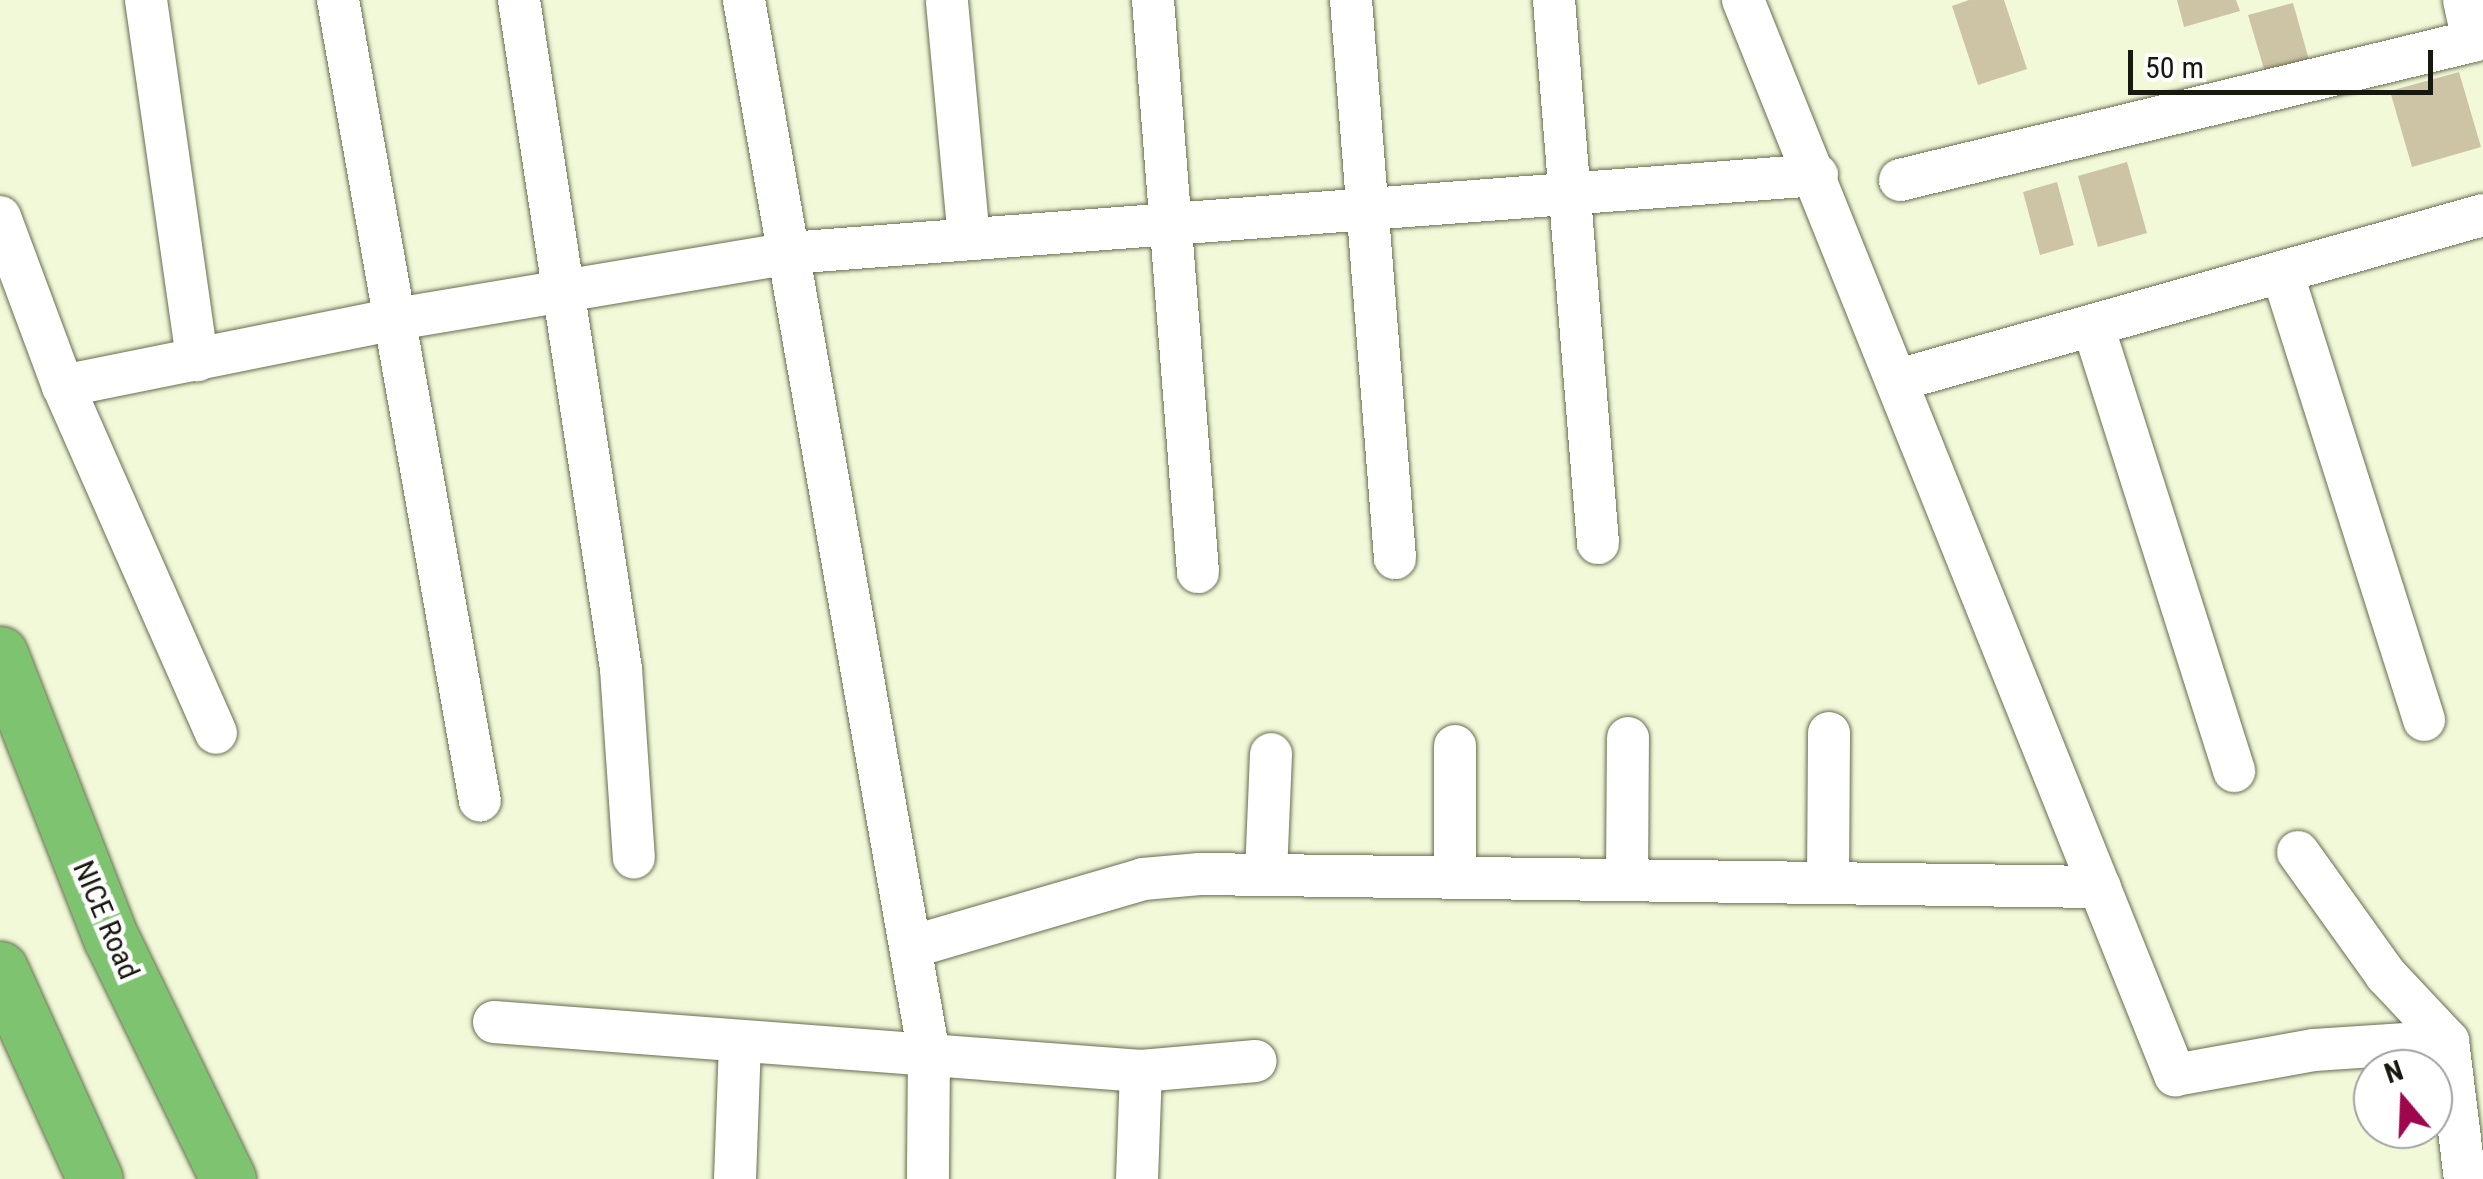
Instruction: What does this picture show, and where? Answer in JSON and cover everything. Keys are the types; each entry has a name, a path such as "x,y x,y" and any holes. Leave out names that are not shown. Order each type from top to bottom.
{"highway":[{"name":"NICE Road","path":"0,654 111,938 228,1179"},
{"path":"0,969 95,1179"}],"street":[{"path":"146,0 197,360"},
{"path":"338,0 390,320 480,801"},
{"path":"519,0 621,669 634,858"},
{"path":"744,0 929,1055 928,1179"},
{"path":"1153,0 1198,572"},
{"path":"1350,0 1372,209 1395,558"},
{"path":"1554,0 1573,194 1598,542"},
{"path":"1743,0 1817,175 2175,1076 2314,1050 2448,1040"},
{"path":"1900,180 2473,41 2464,0"},
{"path":"947,2 969,240"},
{"path":"63,386 390,320 789,253 1817,175"},
{"path":"1898,380 2483,216"},
{"path":"0,217 63,386 216,734"},
{"path":"2282,272 2424,720"},
{"path":"2093,326 2234,771"},
{"path":"1828,881 1829,733"},
{"path":"1628,738 1628,877"},
{"path":"1455,876 1456,746"},
{"path":"1266,874 1271,754"},
{"path":"2298,852 2386,975 2448,1040 2464,1179"},
{"path":"911,947 1143,879 1266,874 1628,877 2100,887"},
{"path":"494,1022 1140,1070 1256,1060"},
{"path":"735,1179 740,1042"},
{"path":"1137,1179 1140,1070"}],"building":[{"path":"1969,0 2004,0 2027,69 1978,85 1952,6"},
{"path":"2177,0 2236,0 2240,11 2184,27"},
{"path":"2293,3 2311,67 2267,79 2248,15"},
{"path":"2459,72 2481,147 2412,167 2390,91"},
{"path":"2127,162 2147,233 2098,247 2078,176"},
{"path":"2057,182 2074,245 2040,255 2023,192"}]}
